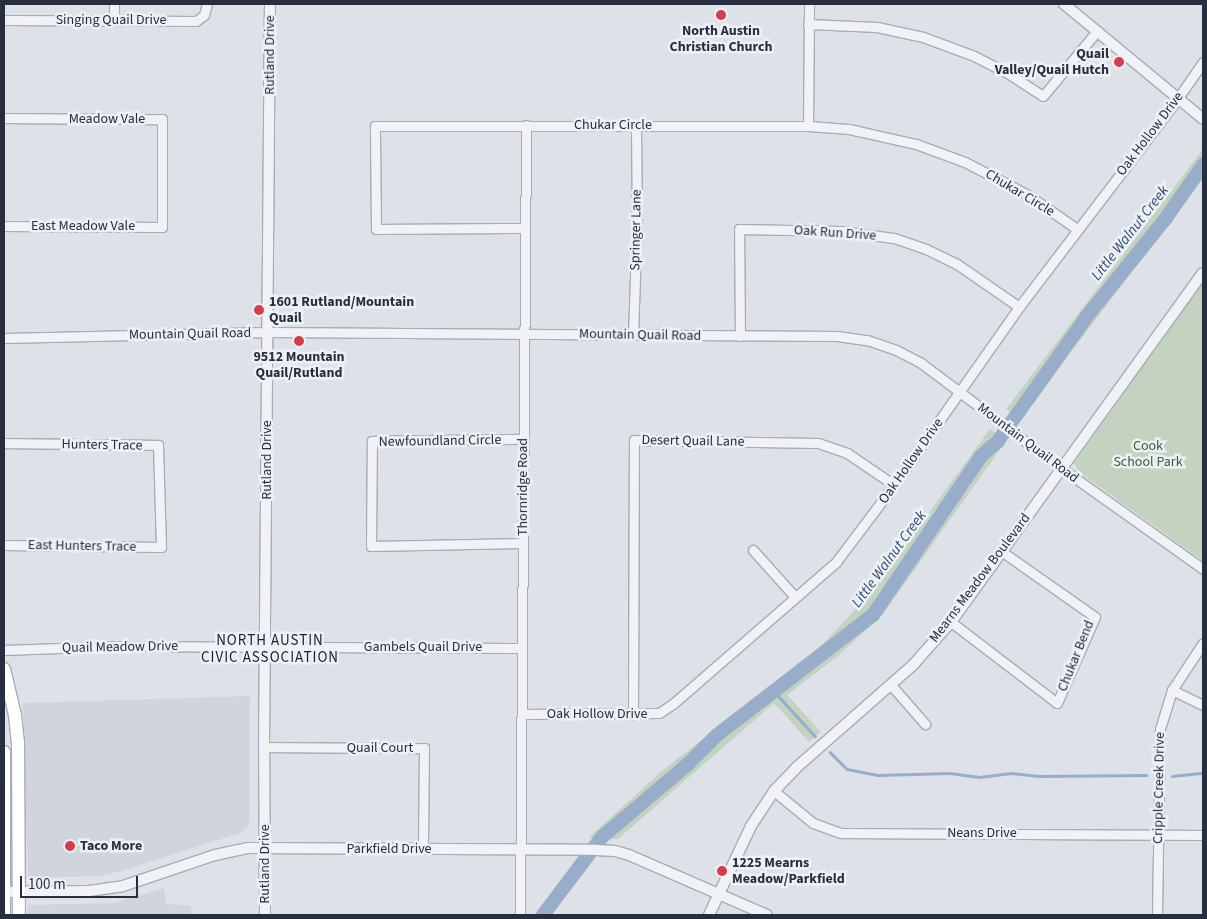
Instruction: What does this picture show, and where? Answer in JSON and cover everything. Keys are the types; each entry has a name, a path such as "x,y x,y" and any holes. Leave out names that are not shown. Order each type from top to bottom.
{"main road":[{"path":"4,669 15,715 19,754 19,915"},
{"path":"4,915 4,753 19,754"}],"street":[{"path":"114,4 114,21"},
{"name":"Singing Quail Drive","path":"4,20 196,21 204,16 206,4"},
{"name":"Rutland Drive","path":"265,915 264,747 270,4"},
{"path":"808,126 809,4"},
{"path":"1064,4 1203,119"},
{"path":"808,24 862,25 924,37 974,56 1009,74 1043,96 1097,31"},
{"name":"Oak Hollow Drive","path":"522,714 633,715 653,714 670,707 836,562 894,485 1019,307 1178,98 1203,62"},
{"name":"Meadow Vale","path":"4,118 162,119 162,227"},
{"name":"Thornridge Road","path":"520,915 522,850 521,648 526,125"},
{"name":"Springer Lane","path":"633,335 637,223 636,125"},
{"name":"Chukar Circle","path":"524,228 376,228 375,126 808,126 849,129 881,135 943,153 1003,180 1077,230"},
{"name":"East Meadow Vale","path":"4,226 162,227"},
{"name":"Oak Run Drive","path":"740,336 739,229 840,231 894,238 926,249 957,264 1019,307"},
{"name":"Mearns Meadow Boulevard","path":"709,915 751,826 774,791 797,767 913,665 951,622 1203,273"},
{"name":"Mountain Quail Road","path":"4,338 268,332 836,336 867,340 909,356 960,391 1061,468 1203,569"},
{"name":"Newfoundland Circle","path":"522,543 371,546 372,441 523,439"},
{"name":"Desert Quail Lane","path":"633,715 634,440 818,443 847,453 894,485"},
{"name":"Hunters Trace","path":"4,443 158,445 161,547"},
{"name":"East Hunters Trace","path":"4,545 161,547"},
{"path":"753,550 795,597"},
{"name":"Chukar Bend","path":"951,622 1057,703 1095,617 1001,551"},
{"name":"Cripple Creek Drive","path":"1157,915 1160,729 1172,690 1203,643"},
{"name":"Quail Meadow Drive","path":"4,650 117,646 266,646"},
{"name":"Gambels Quail Drive","path":"266,646 521,648"},
{"path":"891,685 925,724"},
{"path":"1172,690 1203,705"},
{"name":"Quail Court","path":"264,747 424,748 423,849"},
{"name":"Neans Drive","path":"774,791 814,823 842,833 1203,835"},
{"name":"Parkfield Drive","path":"4,892 89,891 123,886 228,851 264,848 615,851 643,860 767,915"}],"shaded area":[{"path":"250,696 249,826 240,833 118,872 99,876 28,878 23,703"},
{"path":"164,888 166,904 191,906 191,915 27,915 28,905 114,903"}],"green space":[{"path":"1203,149 1203,179 1021,420 1006,409"},
{"name":"Cook School Park","path":"1203,282 1203,561 1079,472 1074,463"},
{"path":"990,429 1006,441 883,614 839,655 787,695 821,732 809,742 774,703 618,839 588,838 662,771 824,643 872,591"}],"waterway":[{"name":"Little Walnut Creek","path":"543,915 602,837 688,764 717,735 873,615 981,456 998,441 1087,316 1166,218 1203,165"},
{"path":"774,691 815,736"},
{"path":"830,752 847,769 878,775 950,773 979,777 1011,773 1039,776 1146,775"},
{"path":"1172,776 1203,773"}],"place":[{"name":"North Austin Christian Church","path":"721,15"},
{"name":"Quail Valley/Quail Hutch","path":"1119,62"},
{"name":"1601 Rutland/Mountain Quail","path":"259,310"},
{"name":"9512 Mountain Quail/Rutland","path":"299,341"},
{"name":"Taco More","path":"70,846"},
{"name":"1225 Mearns Meadow/Parkfield","path":"722,871"}],"district":[{"name":"NORTH AUSTIN CIVIC ASSOCIATION","path":"270,648"}]}
